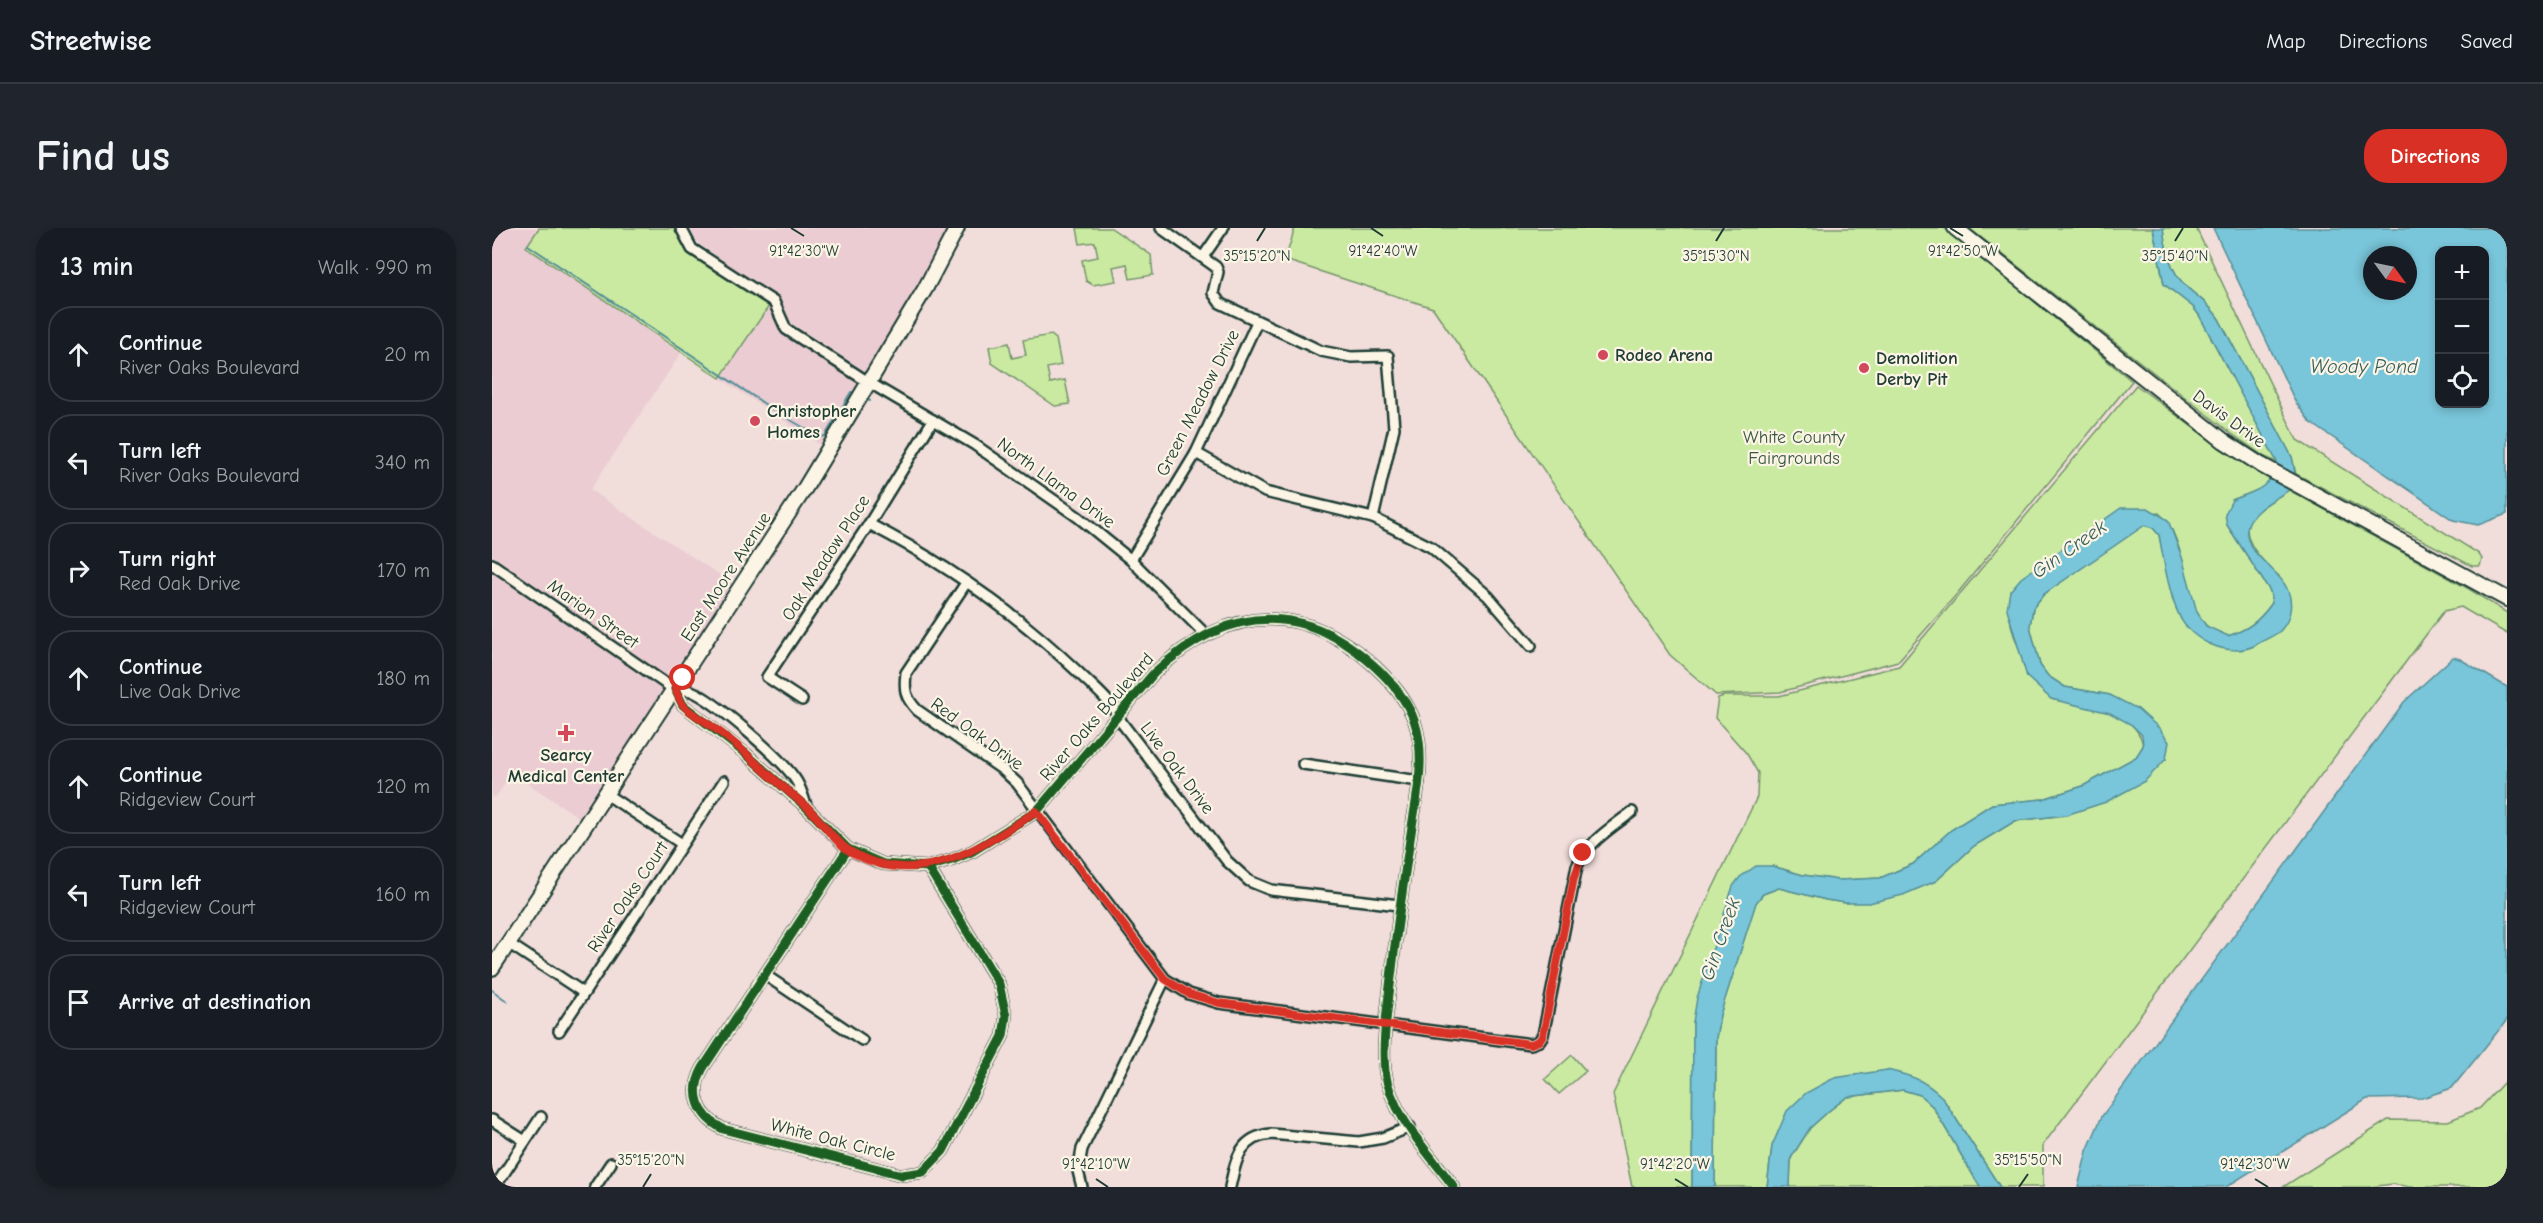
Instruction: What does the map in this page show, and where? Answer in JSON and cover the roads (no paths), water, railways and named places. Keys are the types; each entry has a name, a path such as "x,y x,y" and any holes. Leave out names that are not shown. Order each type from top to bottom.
{"street":[{"name":"North Llama Drive","path":"681,228 692,249 774,302 786,329 975,446 1078,517 1131,560 1205,634"},
{"name":"East Moore Avenue","path":"492,968 805,488 925,289 957,228"},
{"path":"1203,257 1223,228"},
{"name":"Davis Drive","path":"1956,228 2224,441 2261,465 2507,599"},
{"path":"1164,229 1212,263 1218,272 1213,293 1215,299 1257,322 1321,351 1337,356 1388,356 1394,428 1373,518"},
{"name":"Green Meadow Drive","path":"1131,560 1196,453 1257,322"},
{"name":"Oak Meadow Place","path":"802,700 767,677 869,525 933,420"},
{"path":"1196,453 1265,492 1373,518 1420,540 1442,555 1488,596 1531,646"},
{"name":"Live Oak Drive","path":"869,525 904,543 1023,623 1107,700 1227,861 1249,881 1271,890 1399,905"},
{"name":"Marion Street","path":"492,564 675,689"},
{"name":"Red Oak Drive","path":"966,583 906,673 904,688 907,699 917,710 1004,770 1017,783 1165,979"},
{"name":"River Oaks Boulevard","path":"675,689 683,705 732,741 807,808 848,849 883,864 928,867 973,851 1036,811 1154,673 1176,652 1205,634 1235,624 1264,619 1290,620 1313,627 1342,643 1392,682 1417,727 1421,751 1419,781 1399,905 1386,1027 1385,1070 1397,1108 1454,1187"},
{"name":"River Oaks Boulevard","path":"675,689 692,691 759,742 797,782 807,808"},
{"path":"1303,764 1419,781"},
{"name":"River Oaks Court","path":"559,1031 724,781"},
{"path":"606,794 682,844"},
{"path":"1082,1187 1078,1171 1082,1149 1165,979 1189,994 1219,1003 1386,1027 1531,1044 1539,1041 1543,1035 1577,866 1583,853 1593,842 1632,812"},
{"name":"White Oak Circle","path":"848,849 699,1075 697,1100 704,1115 723,1129 902,1175 923,1172 943,1151 1003,1036 1006,1016 999,984 928,867"},
{"path":"508,943 584,993"},
{"path":"765,975 862,1040"},
{"path":"495,1187 541,1117"},
{"path":"492,1120 525,1142"},
{"path":"1230,1187 1240,1153 1248,1142 1258,1135 1271,1134 1359,1142 1383,1138 1410,1127"},
{"path":"595,1187 611,1163"}],"water":[{"name":"Gin Creek","path":"2153,228 2163,228 2169,256 2178,277 2210,307 2219,319 2292,457 2295,474 2289,490 2258,511 2247,529 2248,540 2253,550 2286,586 2290,598 2287,622 2277,633 2246,649 2223,649 2197,637 2181,620 2175,605 2159,535 2153,528 2145,525 2044,594 2033,608 2030,626 2040,665 2048,676 2065,687 2110,695 2138,709 2160,729 2169,742 2166,759 2145,781 2106,802 2066,815 2015,821 1974,846 1936,881 1903,895 1869,903 1846,903 1779,888 1763,894 1756,903 1720,1015 1716,1038 1715,1187 1692,1187 1693,1022 1697,998 1733,886 1740,877 1756,866 1772,866 1803,875 1840,880 1880,878 1913,864 1951,830 1992,804 2043,799 2083,786 2136,757 2143,746 2142,735 2132,725 2110,713 2051,699 2027,677 2007,609 2010,591 2021,578 2121,508 2148,508 2168,520 2182,557 2197,612 2206,626 2228,636 2253,624 2272,603 2270,591 2227,525 2225,514 2232,500 2266,484 2277,462 2199,315 2193,307 2164,284"},
{"name":"Woody Pond","path":"2213,228 2507,228 2507,514 2478,525 2453,520 2310,422 2295,401"},
{"path":"2453,657 2507,687 2507,1020 2452,1088 2422,1098 2367,1099 2226,1187 2078,1187 2087,1151 2102,1116 2404,702"},
{"path":"1887,1070 1917,1079 1942,1097 2000,1187 1980,1187 1933,1107 1920,1095 1903,1090 1847,1097 1810,1128 1791,1158 1790,1187 1767,1187 1772,1146 1787,1111 1806,1093 1834,1078"}],"waterway":[{"path":"528,245 775,411 820,437 825,436 851,392 857,393"},
{"path":"492,990 508,1002"}],"place":[{"name":"Rodeo Arena","path":"1603,355"},
{"name":"Demolition Derby Pit","path":"1864,368"},
{"name":"Christopher Homes","path":"755,421"},
{"name":"Searcy Medical Center","path":"566,733"}],"park label":[{"name":"White County Fairgrounds","path":"1794,447"}]}
